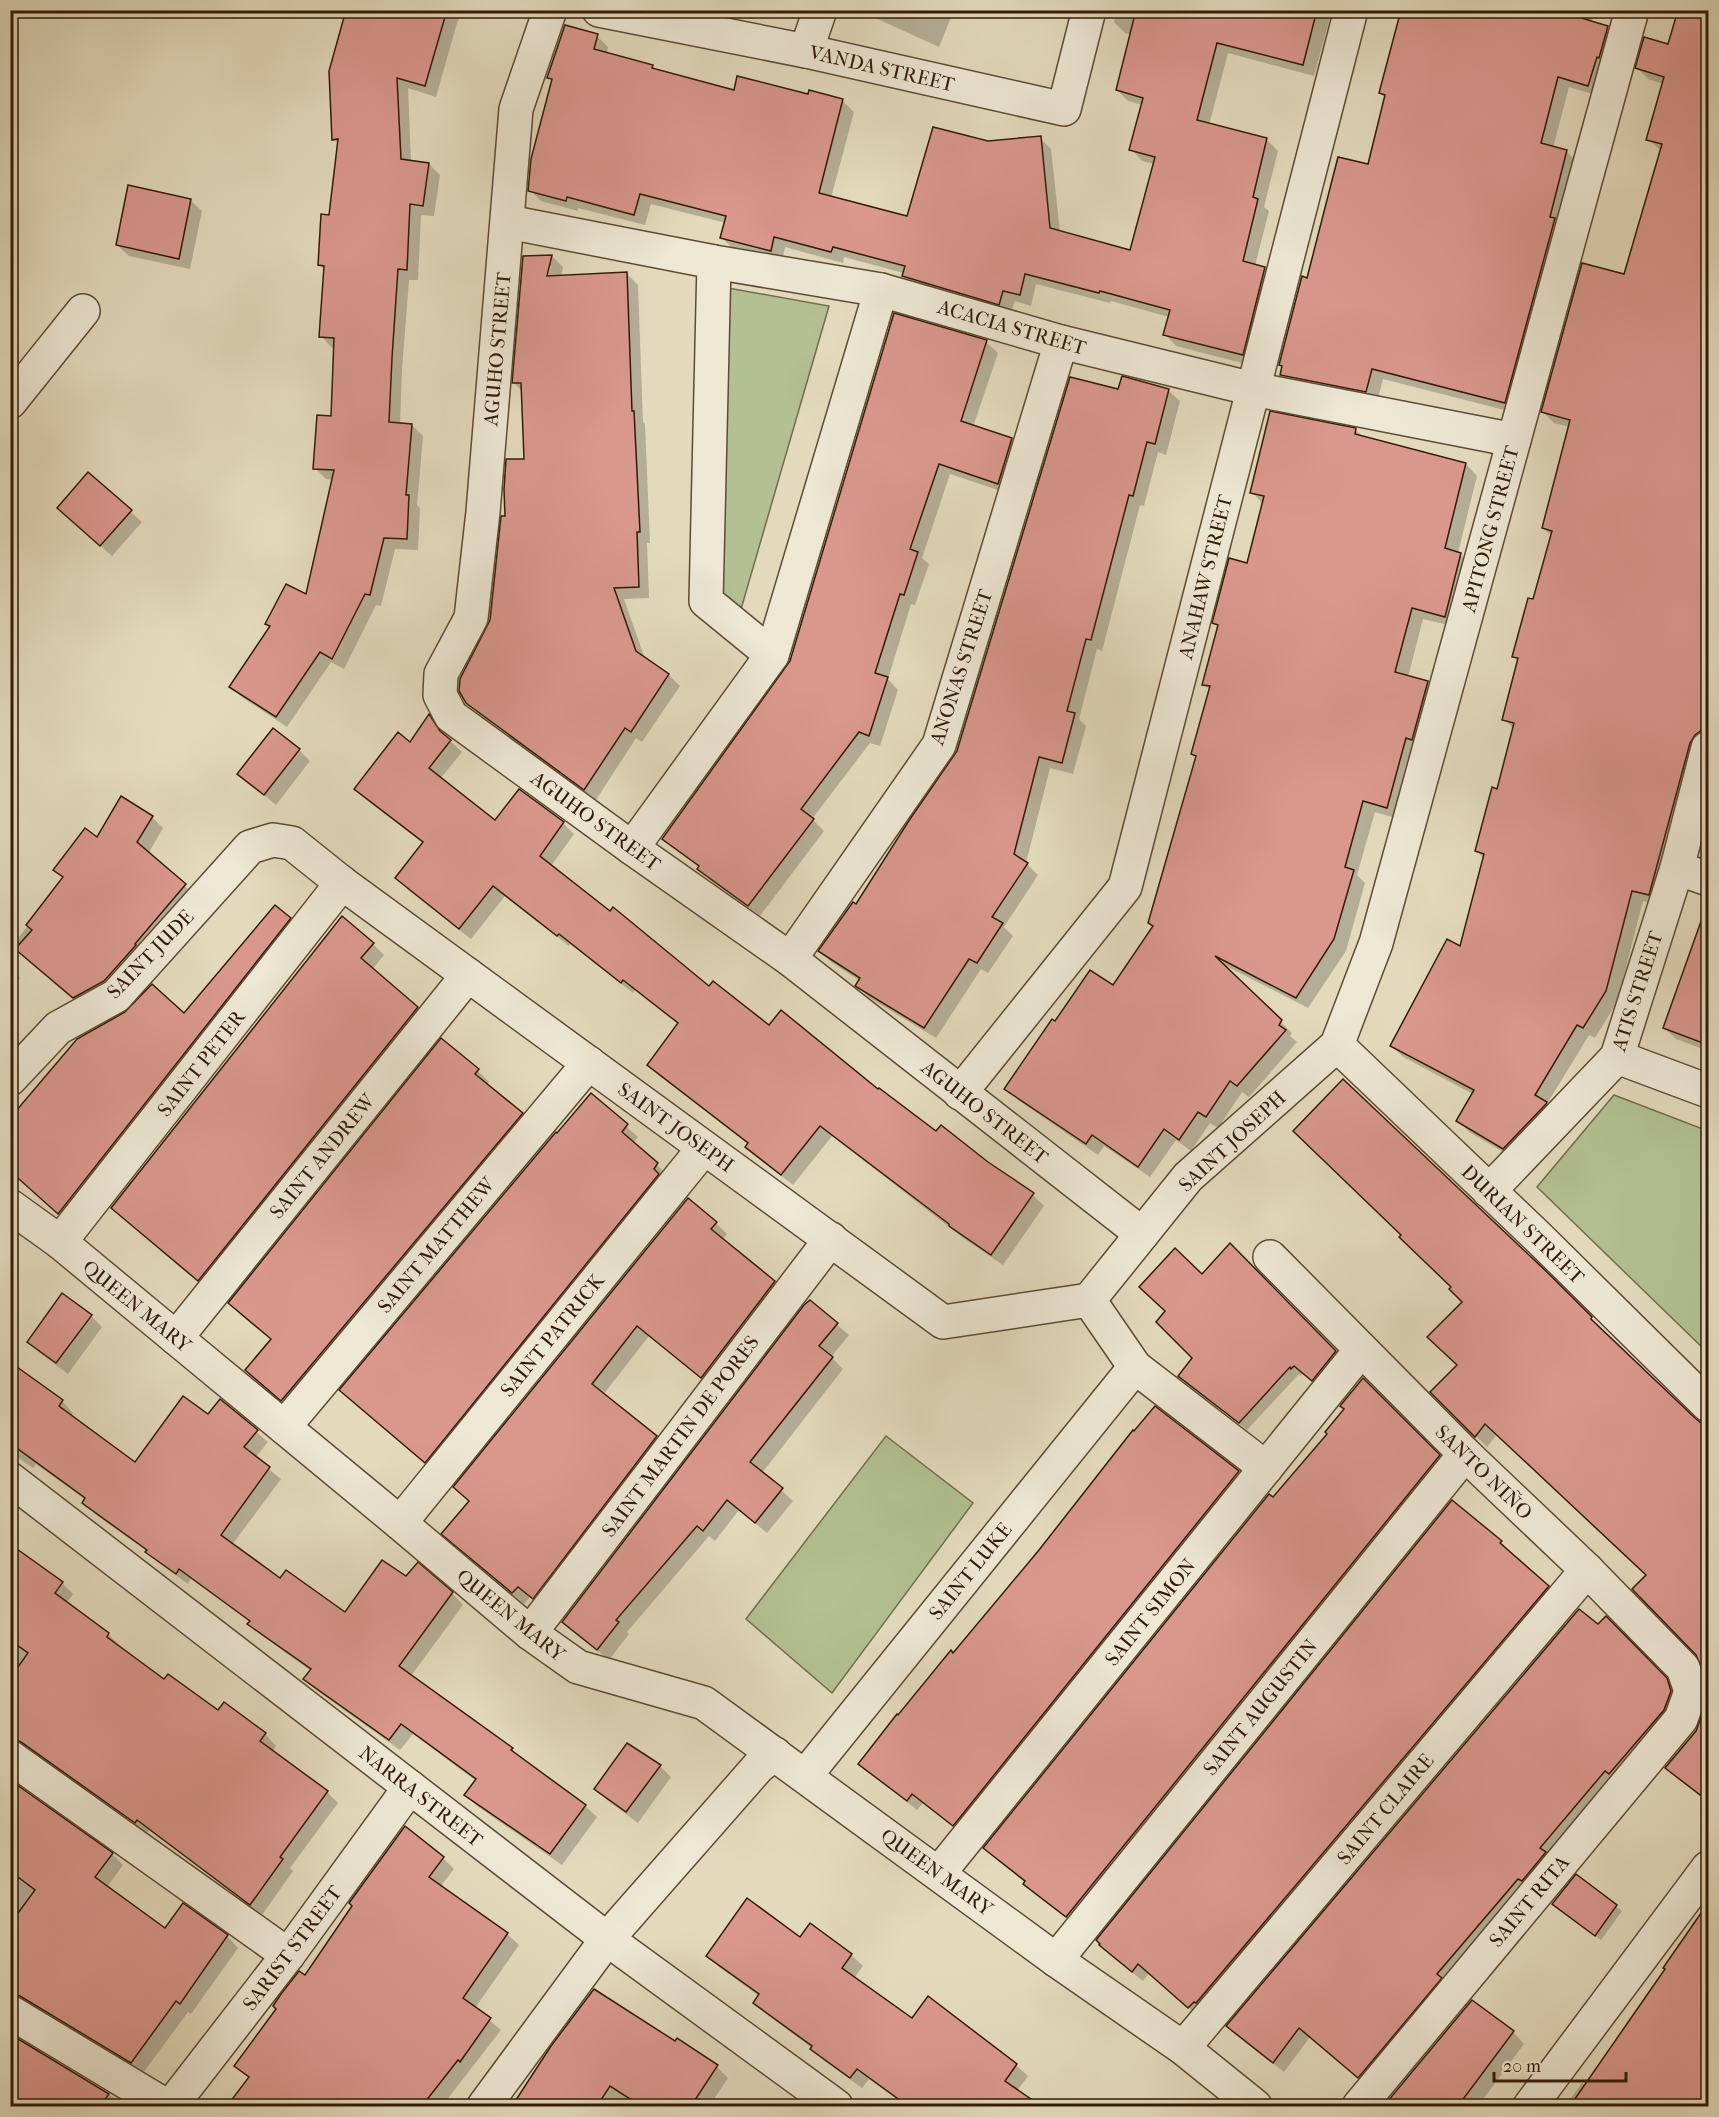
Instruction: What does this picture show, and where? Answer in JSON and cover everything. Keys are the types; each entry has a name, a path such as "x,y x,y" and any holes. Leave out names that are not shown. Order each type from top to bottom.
{"street":[{"name":"AGUHO STREET","path":"550,10 516,109 483,512 471,618 441,674 440,695 451,716 632,848 790,959 1142,1234"},
{"name":"VANDA STREET","path":"599,10 806,51 1064,110 1089,10"},
{"path":"806,51 820,10"},
{"name":"ANAHAW STREET","path":"960,1093 1125,887 1351,10"},
{"name":"APITONG STREET","path":"1337,1045 1376,943 1632,10"},
{"name":"ACACIA STREET","path":"508,222 714,262 881,290 1061,342 1253,389 1514,440"},
{"path":"714,262 706,601 772,655"},
{"path":"632,848 772,655 881,290"},
{"path":"10,402 83,311"},
{"name":"ANONAS STREET","path":"790,959 939,745 1061,342"},
{"name":"ATIS STREET","path":"1489,1191 1617,1057 1677,868 1708,748"},
{"name":"SAINT JUDE","path":"10,1080 58,1028 116,996 250,847 273,840 292,843"},
{"name":"SAINT JOSEPH","path":"292,843 342,883 943,1322 1089,1300 1188,1177 1337,1045"},
{"path":"1677,868 1708,879"},
{"name":"SAINT PETER","path":"60,1242 342,883"},
{"name":"SAINT ANDREW","path":"176,1338 468,975"},
{"name":"DURIAN STREET","path":"1337,1045 1708,1405"},
{"path":"1617,1057 1708,1091"},
{"name":"SAINT MATTHEW","path":"284,1427 589,1063"},
{"name":"SAINT PATRICK","path":"399,1522 704,1148"},
{"name":"QUEEN MARY","path":"10,1206 60,1242 530,1633 578,1667 704,1703 1056,1960 1183,2048 1255,2106"},
{"name":"SAINT MARTIN DE PORES","path":"530,1633 831,1239"},
{"name":"SANTO NIÑO","path":"1269,1257 1465,1454 1587,1570 1683,1668 1691,1691"},
{"path":"1089,1300 1135,1367 1266,1468"},
{"name":"SAINT SIMON","path":"939,1873 1361,1350"},
{"name":"SAINT LUKE","path":"806,1776 1135,1367"},
{"name":"SAINT AUGUSTIN","path":"1056,1960 1465,1454"},
{"name":"NARRA STREET","path":"10,1479 607,1939 801,2096 836,2106"},
{"name":"SAINT CLAIRE","path":"1183,2048 1587,1570"},
{"name":"SAINT RITA","path":"1359,2106 1681,1719 1691,1691"},
{"path":"483,2106 607,1939 759,1766 775,1754"},
{"path":"10,1757 288,1955"},
{"name":"SARIST STREET","path":"171,2106 288,1955 410,1787"},
{"path":"1530,2106 1708,1868"},
{"path":"10,2012 166,2106"}],"green space":[{"path":"717,286 829,306 739,616 714,598"},
{"path":"1614,1095 1708,1131 1708,1353 1537,1187"},
{"path":"886,1436 973,1503 832,1693 746,1619"}],"building":[{"path":"346,10 447,10 425,86 397,78 401,159 429,163 423,206 410,204 407,270 398,269 392,358 389,422 412,424 406,495 409,495 407,539 384,538 370,595 365,594 332,659 320,652 276,717 229,687 270,626 265,624 286,584 306,594 334,470 313,469 317,415 331,416 334,338 319,337 324,266 318,265 321,214 329,215 338,139 332,140 329,71"},
{"path":"1136,10 1317,10 1303,65 1217,43 1197,120 1267,138 1253,197 1258,199 1243,261 1265,267 1243,355 1163,335 1170,310 1100,291 1099,293 1025,274 1020,295 1003,291 999,305 902,276 905,266 833,247 831,252 774,237 771,251 720,238 726,216 640,194 634,215 567,197 566,201 528,191 531,159 552,79 547,78 565,25 598,34 594,49 653,65 652,68 734,90 737,76 808,94 809,90 843,99 819,193 907,216 933,127 988,141 1041,136 1050,228 1130,250 1155,157 1129,150 1143,98 1116,90"},
{"path":"1401,10 1580,10 1578,17 1608,26 1588,86 1558,77 1541,143 1567,150 1550,217 1555,218 1505,403 1372,369 1366,392 1280,375 1282,366 1279,365 1302,276 1307,278 1338,157 1368,164 1385,95 1379,93"},
{"path":"1678,10 1708,10 1708,730 1702,730 1695,735 1690,743 1649,895 1632,891 1606,991 1583,1028 1577,1025 1535,1095 1547,1102 1546,1104 1503,1149 1456,1121 1474,1090 1390,1046 1447,939 1460,946 1484,854 1475,851 1492,787 1497,789 1514,723 1502,720 1518,658 1512,657 1528,598 1533,599 1552,531 1542,528 1570,420 1541,412 1582,263 1624,274 1662,144 1646,140 1664,77 1635,68 1644,37 1668,44"},
{"path":"128,185 191,199 179,259 116,245"},
{"path":"552,255 547,276 627,272 632,411 634,411 640,532 637,532 639,587 614,588 636,651 669,674 631,732 625,728 584,790 466,703 459,691 460,679 490,620 501,516 505,516 506,459 524,459 521,383 512,383 523,256"},
{"path":"894,313 987,340 961,421 1012,438 998,484 939,464 910,549 918,552 904,595 900,594 875,673 888,677 869,736 859,732 801,809 814,819 748,906 697,869 699,866 662,839 790,661"},
{"path":"1122,376 1169,389 1155,444 1147,442 1133,496 1129,495 1091,640 1086,639 1067,711 1075,713 1062,763 1039,757 1014,854 1028,863 992,917 1003,923 977,963 969,959 924,1028 855,986 860,978 818,951 853,902 856,904 957,751 1070,377 1118,389"},
{"path":"1270,411 1356,428 1355,434 1466,463 1445,548 1461,553 1445,617 1412,608 1395,672 1428,681 1412,740 1406,738 1387,808 1363,801 1345,867 1354,870 1334,939 1296,998 1215,956 1282,1020 1279,1025 1286,1030 1237,1086 1230,1081 1206,1117 1198,1112 1179,1140 1164,1129 1138,1167 1092,1135 1086,1144 1004,1089 1052,1019 1055,1021 1090,970 1113,985 1153,926 1148,923 1196,756 1191,754 1210,686 1202,685 1218,625 1212,623 1229,558 1247,563 1264,496 1250,493"},
{"path":"88,472 132,510 100,546 57,508"},
{"path":"429,714 440,731 451,740 429,768 495,820 519,789 564,822 540,856 610,911 613,907 709,986 713,981 769,1025 781,1010 878,1089 936,1131 941,1125 988,1162 1034,1193 991,1255 949,1226 820,1126 781,1175 745,1147 748,1143 647,1065 678,1023 623,980 621,983 559,934 557,936 493,886 459,929 395,878 423,842 354,789 398,732 410,742"},
{"path":"273,728 300,749 264,795 237,774"},
{"path":"121,796 153,816 137,842 186,884 104,981 73,998 15,949 32,930 26,925 63,877 53,870 85,828 97,837"},
{"path":"275,905 291,918 58,1214 10,1171 10,1118 77,1039 125,1012 152,984 184,1013"},
{"path":"1704,913 1708,914 1708,1045 1663,1028"},
{"path":"342,916 374,943 361,958 418,1007 198,1281 111,1208"},
{"path":"441,1038 479,1069 475,1074 523,1113 281,1401 245,1370 271,1339 228,1303"},
{"path":"1343,1079 1548,1273 1592,1317 1591,1319 1708,1429 1708,1684 1696,1655 1632,1589 1646,1575 1485,1424 1475,1437 1430,1392 1457,1365 1427,1337 1462,1302 1449,1289 1451,1287 1399,1237 1401,1235 1293,1131"},
{"path":"591,1093 628,1124 622,1132 658,1163 654,1169 659,1174 425,1463 339,1390"},
{"path":"688,1198 717,1222 711,1229 775,1281 701,1378 637,1326 592,1384 657,1436 533,1599 518,1587 512,1593 441,1534 469,1501 453,1487"},
{"path":"1230,1243 1336,1351 1312,1381 1294,1366 1291,1369 1290,1367 1239,1423 1178,1376 1192,1358 1156,1322 1165,1311 1139,1287 1175,1248 1202,1274"},
{"path":"62,1293 92,1315 56,1363 27,1342"},
{"path":"810,1300 838,1323 819,1346 833,1357 750,1462 783,1488 755,1523 727,1500 703,1531 697,1526 616,1620 619,1622 597,1650 562,1622"},
{"path":"10,1362 63,1400 59,1406 135,1462 183,1396 208,1414 220,1399 258,1430 244,1447 270,1467 221,1535 280,1578 286,1570 345,1612 382,1560 406,1576 418,1562 453,1592 399,1666 513,1748 511,1750 586,1805 550,1854 464,1795 476,1779 401,1724 389,1740 303,1679 311,1669 247,1624 250,1621 179,1569 176,1574 145,1552 147,1550 82,1503 85,1498 10,1443"},
{"path":"1363,1378 1440,1455 1066,1917 1023,1884 1025,1881 983,1848 1269,1494 1273,1497 1327,1434 1325,1432 1344,1409 1340,1406"},
{"path":"1155,1406 1239,1471 953,1826 912,1794 907,1801 858,1764 951,1650 953,1653 1039,1550 1133,1430"},
{"path":"1452,1500 1502,1541 1500,1543 1549,1586 1196,2003 1194,2002 1188,2008 1138,1964 1132,1972 1096,1940"},
{"path":"10,1544 63,1582 55,1593 109,1633 107,1637 164,1679 168,1674 218,1710 224,1702 266,1733 260,1741 328,1791 280,1857 283,1859 250,1905 137,1820 135,1823 21,1742 10,1738 10,1678 28,1653 10,1640"},
{"path":"1579,1609 1598,1624 1606,1616 1667,1678 1671,1691 1664,1710 1609,1774 1605,1771 1540,1848 1546,1852 1522,1881 1518,1879 1437,1974 1442,1978 1358,2078 1299,2028 1273,2063 1226,2026"},
{"path":"1708,1698 1708,1801 1665,1768 1696,1731"},
{"path":"627,1743 661,1765 626,1812 594,1789"},
{"path":"10,1780 113,1853 95,1877 165,1928 183,1903 228,1935 180,2004 176,2001 131,2063 20,1996 10,1993 10,1924 35,1890 10,1871"},
{"path":"405,1826 444,1857 429,1877 508,1933 463,1998 491,2018 460,2062 458,2060 422,2106 227,2106 249,2077 234,2066 276,2009 273,2006 281,1994 299,1971 305,1975 352,1906 349,1903"},
{"path":"1576,1874 1617,1905 1595,1936 1552,1904"},
{"path":"747,1898 800,1937 810,1923 852,1954 842,1968 912,2018 928,1996 1017,2064 1005,2081 1041,2106 908,2106 857,2069 850,2078 810,2049 812,2046 753,2003 759,1994 706,1956"},
{"path":"1708,1903 1708,2106 1570,2106 1665,1969 1663,1968"},
{"path":"594,1989 675,2041 677,2038 718,2065 691,2106 641,2106 610,2086 597,2106 512,2106 551,2046"},
{"path":"1472,2000 1514,2031 1458,2106 1393,2106 1387,2102"},
{"path":"10,2034 109,2094 100,2106 10,2106"}]}
